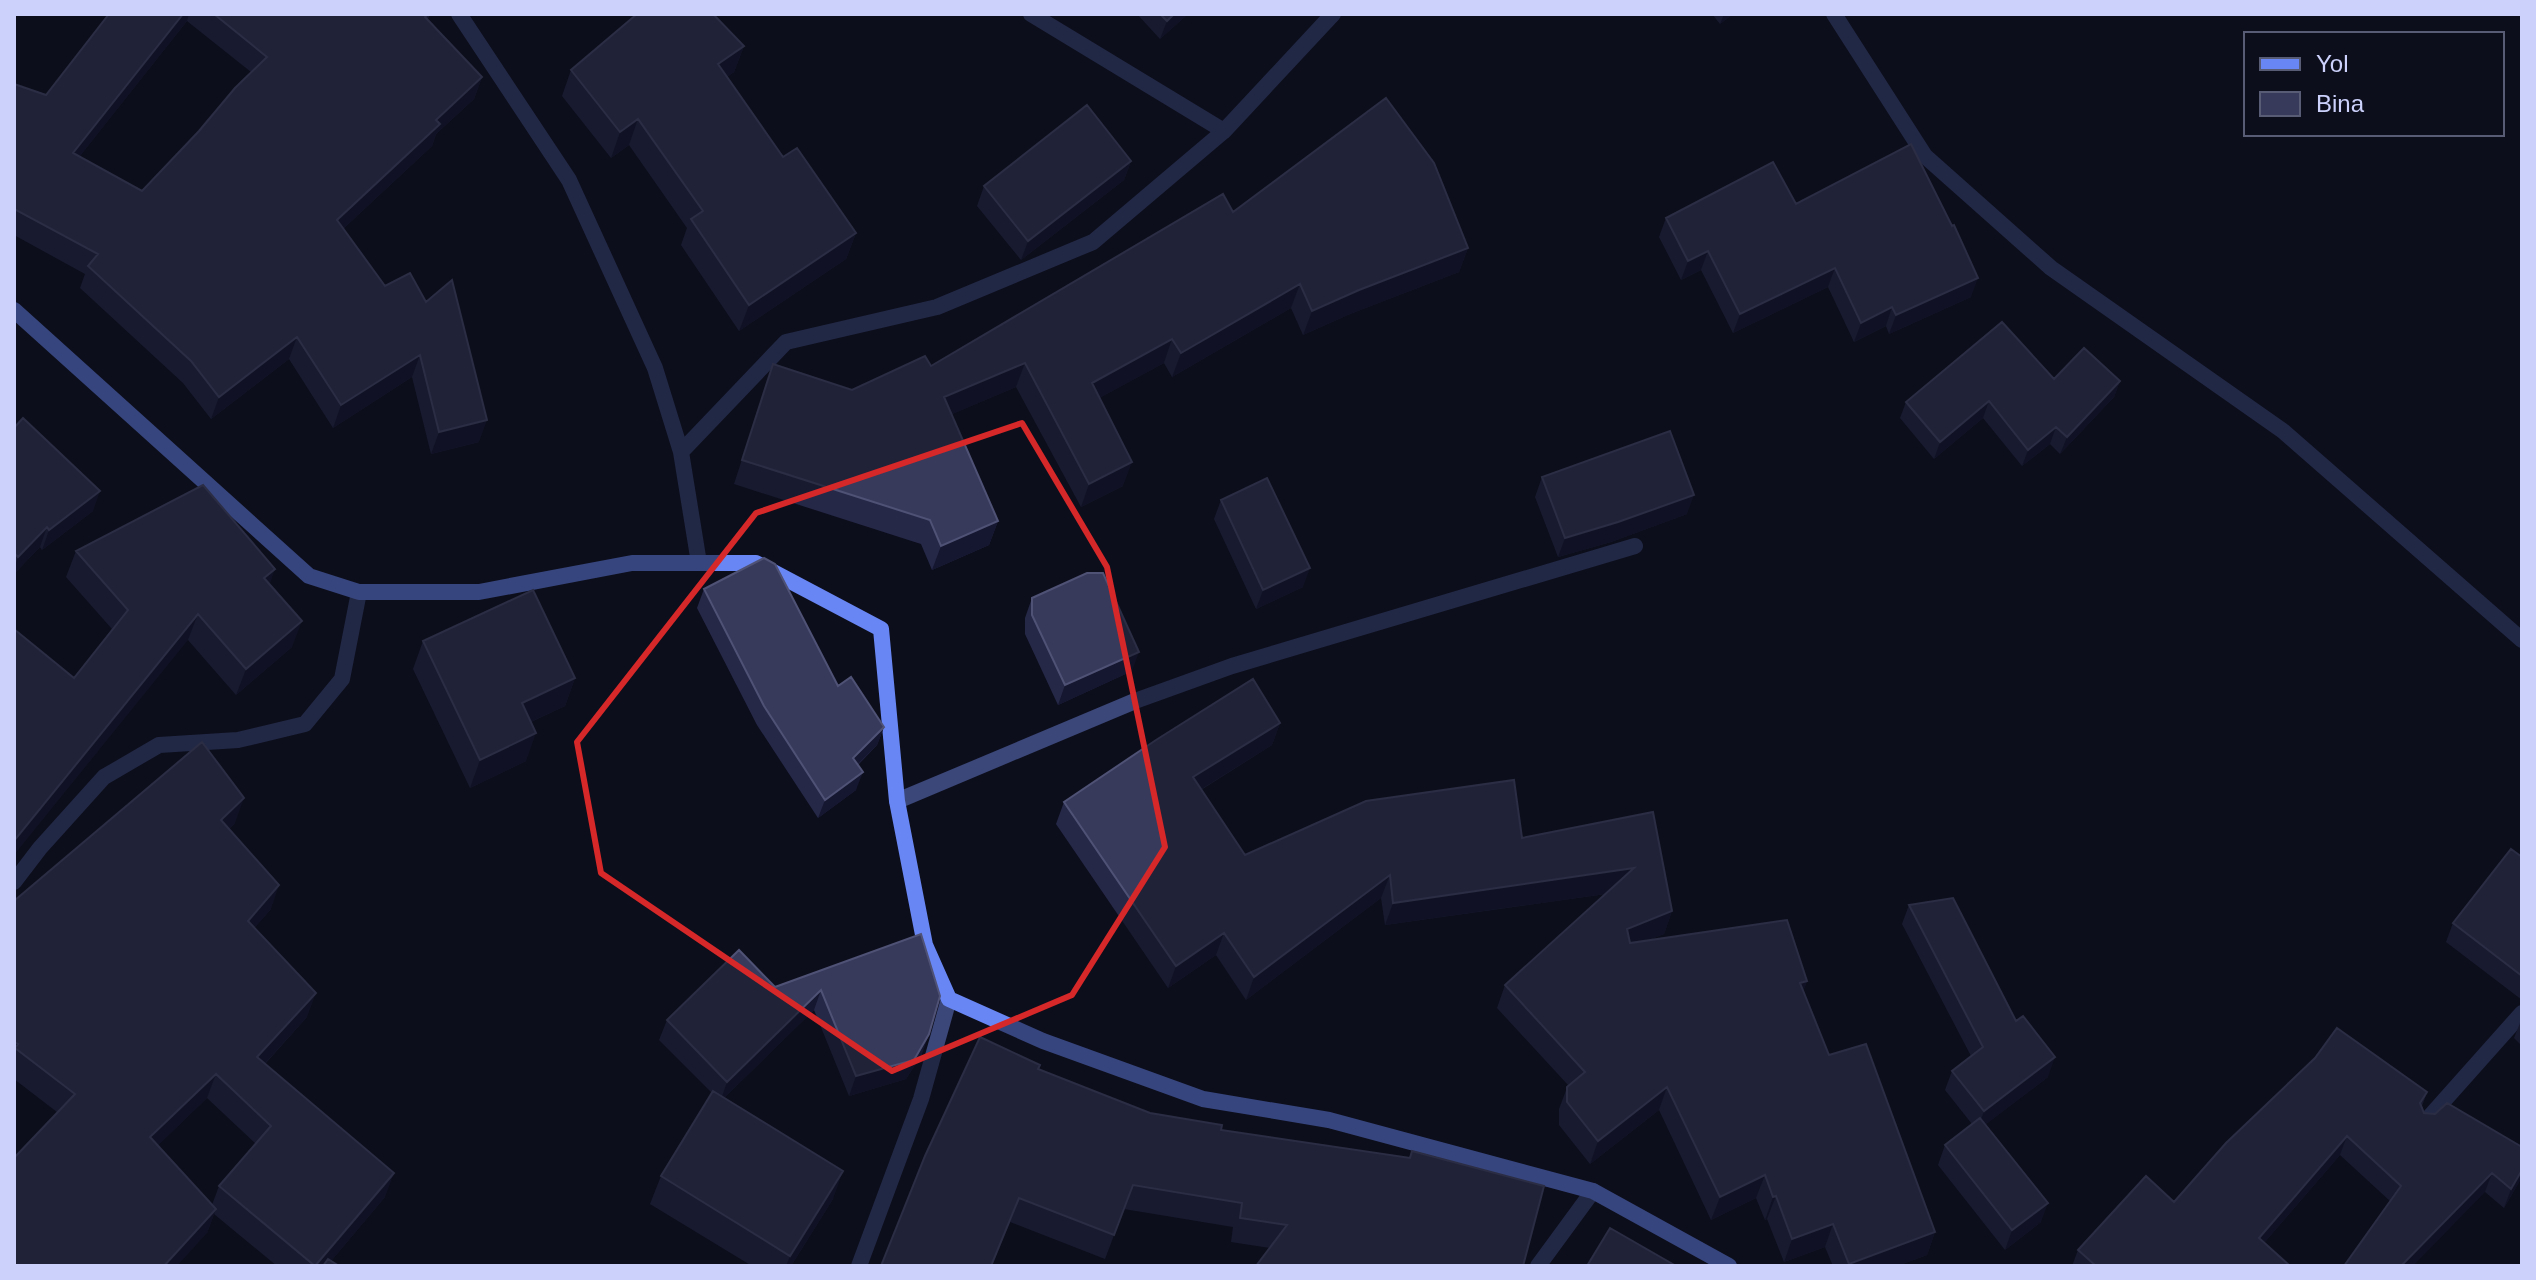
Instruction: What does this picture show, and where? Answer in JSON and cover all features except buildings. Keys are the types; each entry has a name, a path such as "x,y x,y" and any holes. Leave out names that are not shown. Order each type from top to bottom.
{"street":[{"path":"459,14 569,180 655,368 681,452 699,563"},
{"path":"1031,14 1224,131"},
{"path":"681,452 786,342 937,307 1093,242 1224,131 1333,14"},
{"path":"1834,14 1925,156 2051,268 2283,431 2522,640"},
{"path":"14,310 309,576 359,592 479,592 632,563 756,563 881,629 897,801 925,945 949,999 921,1099 859,1266"},
{"path":"897,801 1135,701 1232,666 1635,546"},
{"path":"14,882 104,777 159,745 238,740 305,724 342,679 359,592"},
{"path":"949,999 1043,1041 1203,1099 1329,1120 1593,1191 1729,1266"},
{"path":"2424,1123 2522,1013"},
{"path":"1538,1266 1593,1191"}],"highlighted area":[{"path":"1022,423 1107,567 1165,847 1072,995 892,1071 601,873 577,742 756,513"}]}
